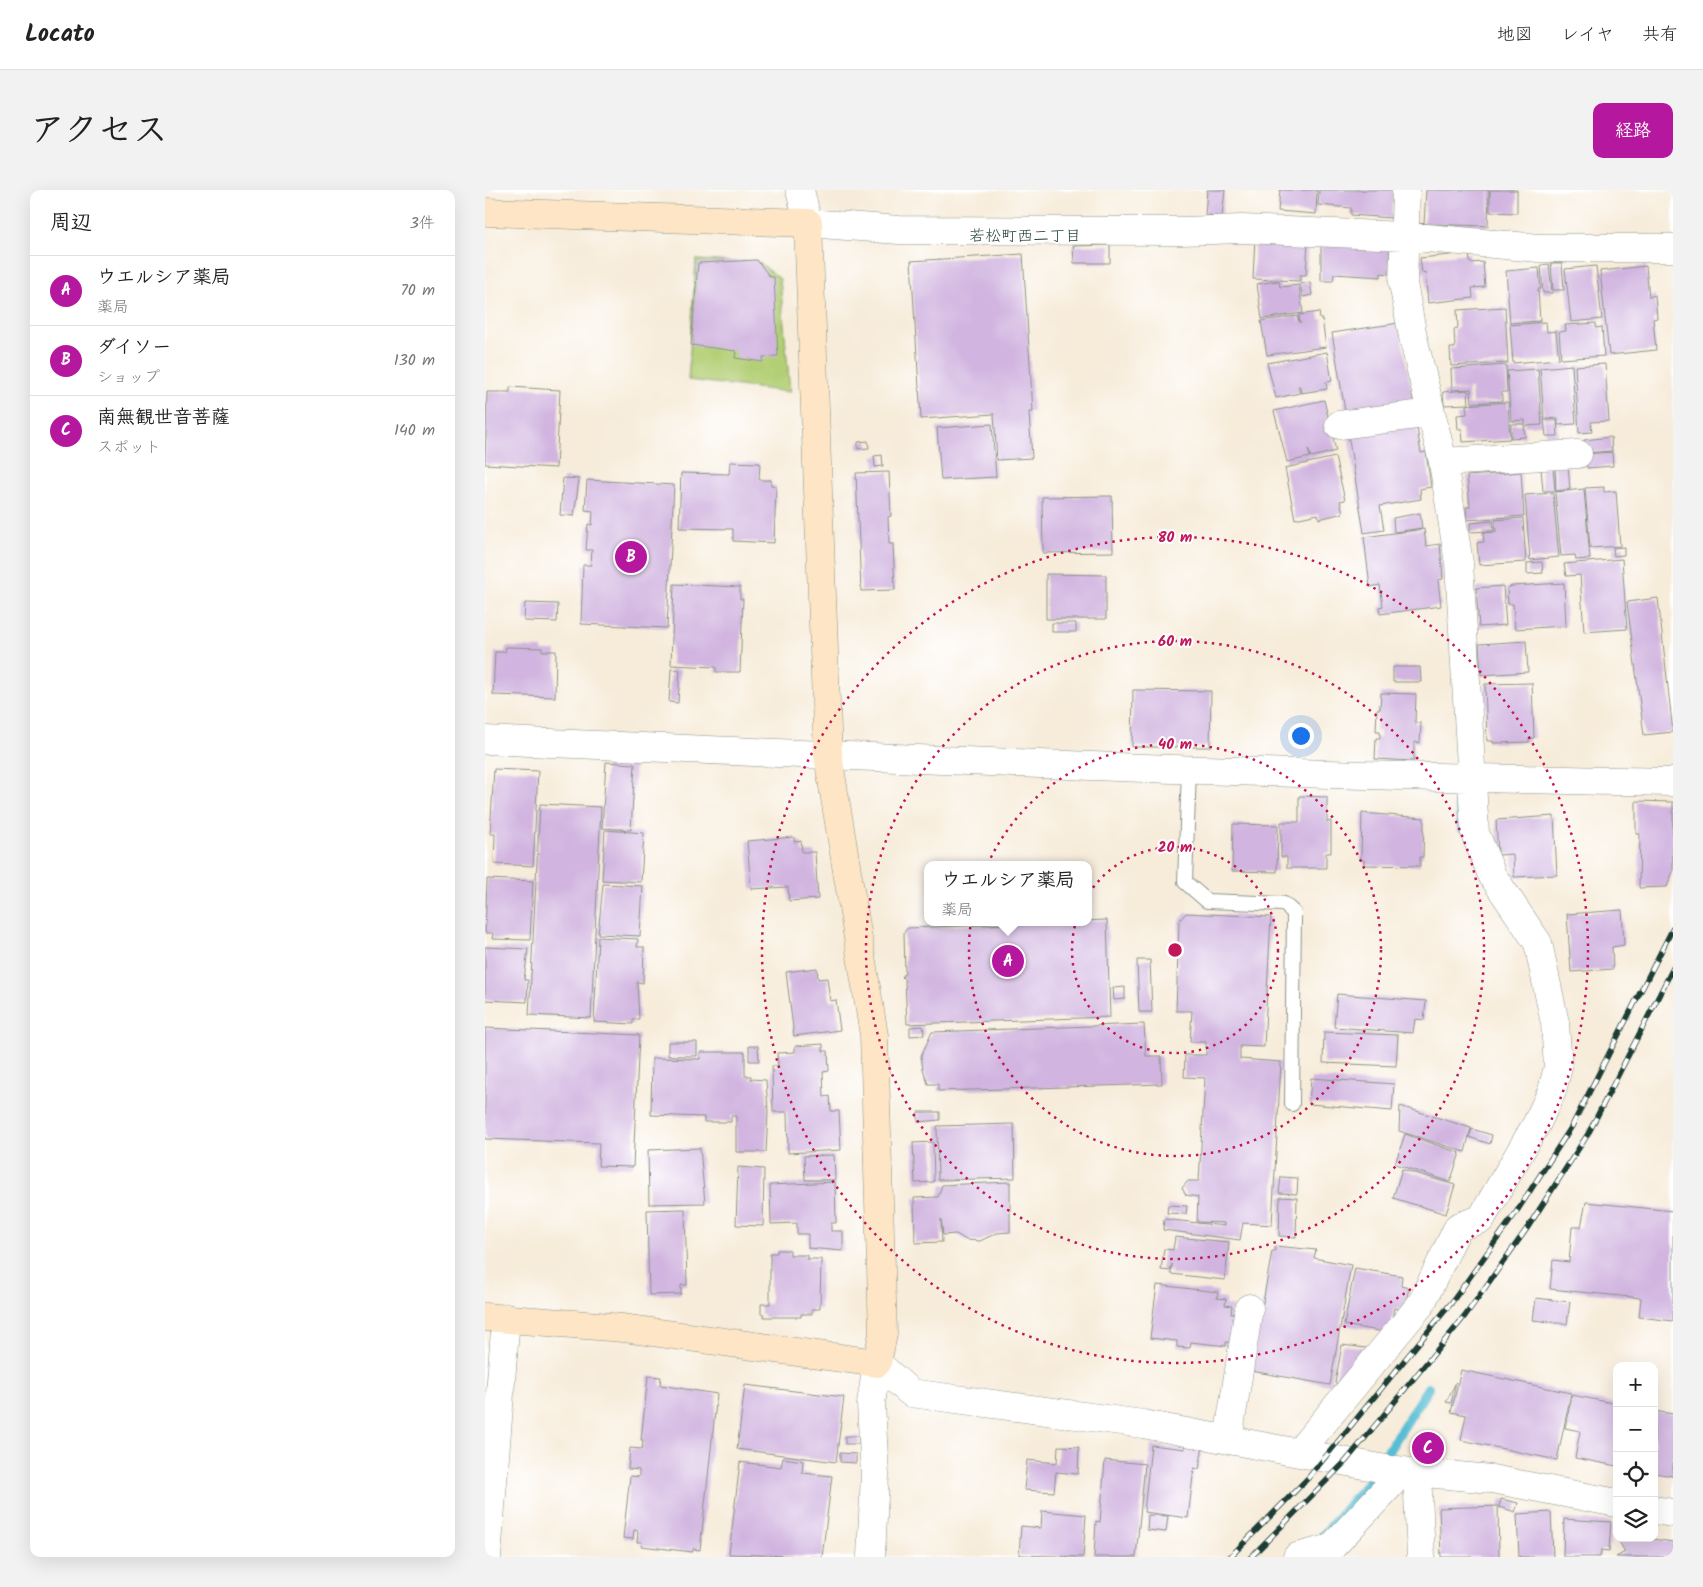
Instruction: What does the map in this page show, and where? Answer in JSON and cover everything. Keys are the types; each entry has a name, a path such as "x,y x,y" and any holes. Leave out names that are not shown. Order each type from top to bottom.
{"street":[{"path":"800,190 807,223 828,756 874,1035 883,1334 871,1404 875,1475 871,1557"},
{"path":"1299,1452 1421,1304 1458,1227 1481,1219 1537,1123 1552,1091 1558,1067 1555,1023 1538,942 1492,875 1475,833 1459,563 1443,462 1413,337 1403,283 1406,190"},
{"path":"485,212 807,223 899,230 1182,231 1242,229 1404,236 1539,248 1650,250 1673,248"},
{"path":"1339,425 1431,413"},
{"path":"1443,462 1578,454"},
{"path":"485,740 828,756 1189,769 1472,779 1673,782"},
{"path":"1228,1439 1249,1308"},
{"path":"487,1557 495,1318 623,1328 877,1363 911,1393 1143,1424 1395,1470 1493,1479 1613,1502"},
{"path":"1297,1557 1331,1548 1392,1483 1395,1470"},
{"path":"1395,1470 1421,1557"},
{"path":"1658,1511 1673,1513"}],"lane":[{"path":"1189,769 1185,882 1207,901 1284,904 1294,913 1292,1104"}],"green space":[{"path":"696,260 760,263 780,279 790,392 688,380"}],"building":[{"path":"1207,190 1225,190 1222,216 1205,215"},
{"path":"1280,190 1317,190 1316,214 1278,211"},
{"path":"1319,190 1394,190 1391,218 1351,215 1351,208 1318,205"},
{"path":"1426,190 1489,190 1488,226 1424,224"},
{"path":"1490,190 1517,190 1517,213 1490,212"},
{"path":"1255,237 1308,240 1306,275 1300,275 1300,281 1253,279"},
{"path":"1321,240 1390,245 1389,274 1381,273 1381,277 1334,274 1333,281 1321,281"},
{"path":"1110,245 1110,263 1074,263 1073,246"},
{"path":"1469,253 1470,263 1483,262 1485,287 1472,288 1473,298 1428,303 1425,272 1422,273 1420,258"},
{"path":"1023,254 1033,412 1029,412 1032,458 997,460 994,414 921,419 911,261"},
{"path":"757,260 770,277 774,277 778,356 763,357 763,362 735,358 736,351 691,345 698,263"},
{"path":"1551,263 1562,263 1564,290 1553,290"},
{"path":"1549,264 1552,293 1543,293 1541,265"},
{"path":"1596,266 1602,319 1571,322 1565,269"},
{"path":"1646,266 1649,297 1655,295 1657,318 1653,319 1656,350 1609,355 1600,271"},
{"path":"1539,268 1541,289 1538,289 1540,321 1510,323 1506,271"},
{"path":"1279,281 1280,287 1299,285 1303,313 1262,319 1257,284"},
{"path":"1310,282 1312,295 1303,297 1300,284"},
{"path":"1505,307 1508,363 1451,366 1450,348 1455,348 1454,329 1458,328 1457,310"},
{"path":"1319,312 1320,319 1322,319 1326,347 1267,355 1261,321 1297,316 1300,323 1299,315"},
{"path":"1546,322 1547,332 1556,331 1559,359 1513,363 1510,325"},
{"path":"1399,323 1414,404 1346,417 1332,333"},
{"path":"1596,323 1596,328 1602,327 1604,356 1561,359 1559,332 1566,331 1565,325"},
{"path":"1327,352 1332,381 1326,382 1327,389 1301,393 1300,386 1298,386 1300,393 1276,398 1267,363"},
{"path":"1605,364 1609,421 1591,422 1592,432 1579,433 1575,366"},
{"path":"1506,365 1507,392 1502,392 1502,401 1472,403 1471,389 1452,390 1451,369"},
{"path":"1572,365 1576,424 1558,425 1558,418 1544,419 1540,368"},
{"path":"1538,369 1542,425 1525,426 1525,420 1511,421 1507,371"},
{"path":"510,387 560,390 556,468 485,464 487,392 510,392"},
{"path":"1468,390 1469,404 1444,405 1443,392"},
{"path":"1324,400 1336,451 1311,457 1308,449 1310,457 1287,462 1274,411"},
{"path":"1508,402 1510,439 1463,442 1462,429 1458,429 1457,415 1467,414 1466,405"},
{"path":"1544,420 1557,420 1558,436 1546,436"},
{"path":"1416,422 1421,453 1426,452 1431,487 1420,489 1421,499 1380,506 1384,530 1364,533 1348,434"},
{"path":"992,424 996,477 941,480 937,428"},
{"path":"1511,424 1524,424 1525,437 1511,438"},
{"path":"1611,437 1612,451 1585,453 1584,440"},
{"path":"868,441 869,448 858,449 858,442"},
{"path":"1612,452 1613,466 1587,468 1586,454"},
{"path":"882,455 883,466 875,467 874,456"},
{"path":"1335,457 1345,500 1340,501 1343,513 1319,519 1318,514 1295,519 1285,468"},
{"path":"730,462 760,463 759,480 771,480 771,485 776,486 774,543 733,541 733,529 679,528 681,473 729,474"},
{"path":"1555,466 1568,466 1570,489 1556,491"},
{"path":"1553,467 1555,491 1543,491 1541,468"},
{"path":"889,472 891,516 888,517 889,544 893,544 895,590 861,591 856,473"},
{"path":"1521,472 1524,516 1467,520 1466,507 1470,507 1467,476"},
{"path":"563,478 579,479 574,516 560,515"},
{"path":"587,480 674,485 667,628 581,624 583,565 591,565 592,550 586,550 588,524 592,525 593,511 585,510"},
{"path":"1604,487 1604,492 1616,491 1620,546 1590,548 1585,488"},
{"path":"1584,489 1590,559 1576,560 1575,555 1561,556 1555,492"},
{"path":"1553,493 1559,557 1530,560 1525,495"},
{"path":"1112,496 1113,552 1043,553 1042,497"},
{"path":"1420,513 1422,528 1394,532 1393,518"},
{"path":"1523,518 1526,562 1479,565 1477,543 1484,542 1483,533 1496,532 1495,520"},
{"path":"1493,521 1494,531 1470,532 1470,523"},
{"path":"1424,529 1426,546 1440,544 1443,579 1438,580 1441,606 1380,614 1379,607 1383,606 1380,585 1370,587 1364,537"},
{"path":"1624,547 1624,555 1614,556 1613,548"},
{"path":"1622,559 1627,629 1584,632 1580,575 1566,576 1564,564"},
{"path":"1542,562 1543,573 1527,574 1527,563"},
{"path":"1046,574 1106,575 1106,619 1046,619"},
{"path":"1564,583 1566,626 1515,629 1513,604 1508,604 1507,588 1512,586"},
{"path":"674,584 740,587 740,599 743,599 740,672 716,672 716,667 671,665"},
{"path":"1503,586 1506,625 1479,627 1476,588"},
{"path":"1658,598 1673,732 1644,735 1627,602"},
{"path":"525,603 558,604 557,622 524,621"},
{"path":"1052,623 1076,623 1076,632 1052,632"},
{"path":"1526,641 1528,672 1481,675 1479,644"},
{"path":"506,647 542,648 542,651 556,651 555,697 493,695 495,652 505,652"},
{"path":"1393,667 1420,667 1421,682 1393,682"},
{"path":"671,669 680,670 678,703 669,702"},
{"path":"1532,683 1534,738 1529,738 1529,742 1493,743 1493,741 1487,741 1485,684"},
{"path":"1133,690 1211,691 1210,747 1132,747"},
{"path":"1381,693 1416,694 1415,723 1421,723 1420,743 1414,742 1414,761 1375,759 1376,738 1380,738 1380,731 1376,731 1377,709 1380,709"},
{"path":"606,762 635,764 631,830 602,828"},
{"path":"494,769 538,771 533,866 494,864 495,834 490,834"},
{"path":"1299,796 1327,797 1327,822 1331,821 1331,853 1326,853 1326,868 1287,868 1287,857 1281,857 1281,822 1299,822"},
{"path":"1636,801 1673,802 1673,871 1667,887 1639,888 1640,834 1636,834"},
{"path":"540,804 601,807 591,1018 529,1015"},
{"path":"1362,813 1424,818 1423,857 1420,857 1420,866 1364,865 1364,860 1361,860"},
{"path":"1554,816 1557,875 1514,877 1513,854 1498,855 1496,820"},
{"path":"1233,824 1278,825 1277,872 1232,871"},
{"path":"605,830 644,833 641,882 602,880"},
{"path":"794,837 794,842 801,841 802,852 815,852 818,899 789,901 788,887 751,889 747,841"},
{"path":"487,879 533,881 530,940 492,939 493,933 485,933"},
{"path":"603,884 643,886 640,936 598,934"},
{"path":"1622,910 1624,945 1612,947 1613,969 1571,972 1567,914"},
{"path":"1186,913 1271,917 1264,1047 1240,1046 1240,1059 1281,1062 1272,1225 1243,1223 1240,1240 1163,1230 1164,1219 1224,1226 1224,1223 1197,1222 1198,1197 1186,1195 1182,1188 1188,1181 1199,1181 1205,1078 1184,1077 1185,1055 1206,1055 1206,1042 1190,1042 1192,1011 1176,1011 1179,921"},
{"path":"1107,920 1110,1017 907,1024 905,980 902,977 905,973 904,932 908,928 1092,926 1092,921"},
{"path":"598,937 638,939 637,947 644,947 643,983 637,982 639,1019 633,1019 633,1024 594,1022"},
{"path":"485,947 528,949 524,980 528,980 527,1002 485,1000"},
{"path":"1137,960 1150,960 1152,1012 1139,1012"},
{"path":"817,968 818,979 827,978 830,1001 836,1000 840,1030 794,1036 786,972"},
{"path":"1125,987 1125,999 1114,1000 1113,988"},
{"path":"1337,994 1426,1001 1424,1020 1415,1019 1413,1033 1334,1027"},
{"path":"1144,1024 1146,1056 1161,1056 1162,1084 938,1091 938,1084 928,1084 923,1069 921,1056 932,1032"},
{"path":"923,1026 924,1035 910,1036 910,1027"},
{"path":"485,1028 639,1035 633,1167 598,1166 599,1143 485,1139"},
{"path":"1324,1032 1398,1035 1396,1066 1323,1063"},
{"path":"668,1042 697,1042 697,1056 668,1056"},
{"path":"823,1044 823,1051 828,1051 829,1071 823,1072 824,1097 830,1096 831,1111 839,1111 841,1150 788,1153 787,1112 773,1112 772,1066 778,1066 777,1053 795,1052 795,1046"},
{"path":"749,1046 758,1046 759,1061 749,1061"},
{"path":"700,1052 745,1052 745,1076 751,1076 751,1079 766,1080 768,1112 766,1152 736,1152 736,1116 731,1116 731,1122 704,1122 704,1117 651,1115 652,1058 700,1059"},
{"path":"1311,1078 1394,1084 1392,1111 1309,1104"},
{"path":"1400,1106 1471,1128 1465,1152 1399,1131"},
{"path":"918,1112 940,1112 940,1120 918,1122"},
{"path":"1014,1124 1015,1178 938,1180 937,1126"},
{"path":"1472,1129 1492,1135 1490,1144 1469,1137"},
{"path":"1405,1134 1460,1153 1450,1182 1395,1164"},
{"path":"933,1142 934,1182 915,1183 913,1143"},
{"path":"700,1148 705,1203 649,1204 648,1150"},
{"path":"834,1155 835,1180 805,1180 804,1156"},
{"path":"738,1167 764,1169 763,1226 736,1225"},
{"path":"1402,1169 1455,1185 1446,1214 1393,1198"},
{"path":"1281,1177 1298,1178 1297,1194 1279,1193"},
{"path":"835,1182 836,1223 831,1223 831,1231 843,1231 843,1251 808,1248 808,1234 797,1234 797,1223 771,1224 770,1185"},
{"path":"1010,1182 1010,1232 997,1233 980,1241 966,1240 956,1234 943,1235 941,1219 942,1242 915,1243 914,1198 938,1197 942,1185"},
{"path":"1280,1197 1297,1198 1296,1237 1279,1236"},
{"path":"1586,1202 1673,1211 1673,1321 1639,1317 1641,1298 1550,1289 1553,1260 1569,1262 1572,1227 1581,1227"},
{"path":"1168,1205 1187,1206 1186,1214 1167,1213"},
{"path":"685,1209 687,1285 681,1285 681,1294 649,1295 647,1210"},
{"path":"1175,1237 1229,1242 1225,1280 1171,1274 1172,1264 1170,1271 1161,1270 1164,1249 1173,1250"},
{"path":"1275,1246 1316,1250 1314,1258 1351,1265 1330,1385 1251,1371 1272,1251 1275,1251"},
{"path":"777,1250 790,1250 790,1255 807,1255 807,1259 821,1259 820,1309 812,1309 812,1314 801,1314 801,1317 764,1317 764,1314 761,1314 761,1304 770,1304 770,1253 777,1253"},
{"path":"1355,1268 1402,1276 1401,1286 1409,1288 1404,1310 1394,1308 1390,1333 1344,1325"},
{"path":"1157,1285 1218,1292 1217,1298 1226,1299 1225,1305 1232,1306 1231,1314 1239,1315 1236,1343 1226,1342 1226,1346 1191,1342 1190,1348 1177,1347 1177,1341 1150,1338"},
{"path":"1536,1298 1570,1302 1567,1324 1533,1320"},
{"path":"1342,1345 1374,1349 1346,1384 1335,1383"},
{"path":"1461,1370 1571,1393 1557,1460 1461,1440 1466,1415 1451,1412"},
{"path":"648,1376 661,1377 660,1385 717,1394 700,1550 693,1549 693,1552 641,1546 642,1542 637,1542 638,1531 634,1530 633,1539 623,1538 630,1476 639,1477 639,1470 628,1469 630,1448 642,1449 643,1440 641,1440"},
{"path":"1456,1382 1451,1403 1446,1402"},
{"path":"745,1385 844,1397 836,1462 737,1449"},
{"path":"1572,1395 1613,1403 1613,1465 1575,1458 1580,1431 1565,1428"},
{"path":"1658,1412 1673,1414 1673,1476 1658,1474"},
{"path":"845,1436 859,1436 859,1444 845,1444"},
{"path":"1425,1441 1435,1444 1431,1455 1420,1452"},
{"path":"1185,1444 1203,1446 1199,1469 1194,1468 1188,1518 1144,1512 1151,1445 1185,1449"},
{"path":"1058,1446 1079,1447 1078,1474 1056,1472 1054,1492 1024,1490 1027,1460 1057,1463"},
{"path":"840,1453 856,1454 856,1463 840,1462"},
{"path":"783,1458 803,1461 802,1473 832,1476 822,1557 729,1554 740,1462 781,1467"},
{"path":"1105,1460 1145,1464 1136,1557 1094,1557 1096,1521 1100,1522"},
{"path":"1501,1499 1518,1503 1515,1512 1499,1507"},
{"path":"1498,1506 1499,1557 1441,1557 1439,1508"},
{"path":"1042,1511 1086,1515 1083,1557 1019,1555 1021,1526 1041,1528"},
{"path":"1551,1512 1553,1557 1519,1557 1517,1514"},
{"path":"1148,1515 1168,1516 1166,1532 1147,1530"},
{"path":"1564,1519 1611,1522 1609,1551 1601,1550 1600,1557 1563,1557"},
{"path":"1658,1540 1673,1542 1673,1557 1616,1557 1625,1552 1619,1542 1658,1542"}],"waterway":[{"path":"1458,797 1462,828"},
{"path":"1319,1540 1367,1484 1428,1388"}],"railway":[{"path":"1230,1557 1309,1477 1452,1302 1515,1214 1572,1126 1673,928"},
{"path":"1251,1557 1346,1461 1465,1316 1528,1227 1588,1134 1673,968"}],"place":[{"name":"ダイソー","path":"631,557"},
{"name":"ウエルシア薬局","path":"1008,961"},
{"name":"南無観世音菩薩","path":"1428,1448"}],"district":[{"name":"若松町西二丁目","path":"1025,235"}]}
